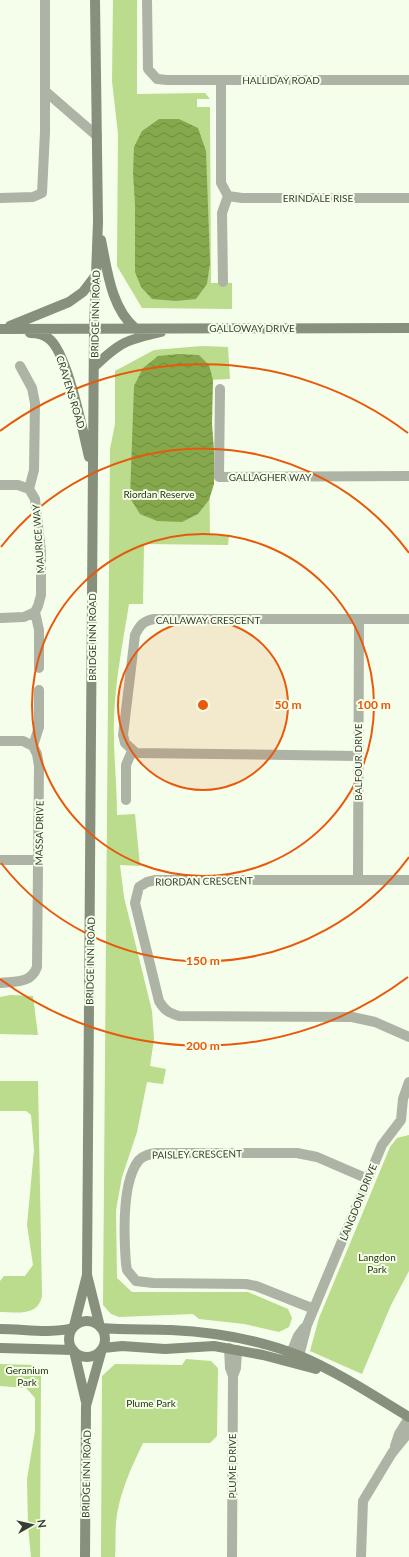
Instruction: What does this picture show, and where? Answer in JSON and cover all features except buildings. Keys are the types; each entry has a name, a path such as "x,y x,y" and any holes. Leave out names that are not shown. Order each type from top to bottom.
{"main road":[{"name":"BRIDGE INN ROAD","path":"74,1327 87,1275 92,673 92,475 94,328 98,222 95,0"},
{"path":"98,222 108,275 123,316 135,328"},
{"path":"0,329 42,314 69,302 83,292 96,275"},
{"path":"0,329 94,328"},
{"name":"GALLOWAY DRIVE","path":"94,328 409,328"},
{"path":"94,367 115,347 131,339 179,328"},
{"name":"CRAVENS ROAD","path":"0,329 37,334 48,338 59,351 81,420 92,475"},
{"name":"BRIDGE INN ROAD","path":"87,1275 101,1327"},
{"path":"0,1329 33,1329 54,1332 74,1327 85,1321 90,1321 101,1327 172,1330 234,1338 294,1357 338,1376 409,1418"},
{"path":"73,1351 69,1339 74,1327"},
{"path":"0,1348 73,1351 83,1357 89,1357 98,1353 102,1348 105,1338 101,1327"},
{"path":"233,1349 234,1338"},
{"path":"102,1348 122,1346 165,1349 202,1346 294,1357"},
{"name":"BRIDGE INN ROAD","path":"86,1406 102,1348"},
{"name":"BRIDGE INN ROAD","path":"73,1351 86,1406 85,1557"}],"street":[{"path":"0,198 33,197 42,193 45,91 45,0"},
{"name":"HALLIDAY ROAD","path":"147,0 148,69 153,76 167,80 409,80"},
{"path":"221,80 221,184 228,196 222,213 223,282"},
{"path":"45,91 97,136"},
{"name":"ERINDALE RISE","path":"228,196 242,198 409,198"},
{"path":"0,485 18,485 29,489 34,470 35,403 32,388 20,366"},
{"name":"GALLAGHER WAY","path":"220,389 219,477 409,476"},
{"name":"MAURICE WAY","path":"29,489 35,499 41,552 41,595 35,612 39,630 39,668"},
{"path":"0,618 24,617 35,612"},
{"name":"CALLAWAY CRESCENT","path":"132,751 126,743 124,734 132,650 135,635 140,625 148,620 409,619"},
{"name":"BALFOUR DRIVE","path":"358,880 359,620"},
{"path":"0,741 23,741 32,746 39,727 39,690"},
{"name":"MASSA DRIVE","path":"0,983 23,982 32,976 37,967 39,766 38,754 32,746"},
{"path":"126,800 126,765 132,751 144,754 358,756"},
{"path":"0,860 38,860"},
{"name":"RIORDAN CRESCENT","path":"409,880 156,880 139,887 135,903 159,1000 164,1009 179,1016 352,1017 375,1022 409,1037"},
{"name":"LANGDON DRIVE","path":"294,1357 298,1336 307,1325 382,1145 405,1122 403,1098 409,1082"},
{"name":"PAISLEY CRESCENT","path":"314,1309 256,1286 246,1284 153,1283 136,1281 127,1270 124,1224 126,1203 135,1168 140,1159 147,1155 156,1153 297,1154 317,1157 368,1179"},
{"name":"PLUME DRIVE","path":"232,1557 233,1376 236,1368 233,1349"},
{"path":"392,1453 399,1434 409,1418"},
{"path":"361,1557 363,1501 392,1453 409,1432"}],"green space":[{"path":"113,0 137,0 137,94 205,93 210,99 197,99 197,107 210,107 211,283 232,283 232,309 142,308 117,266 118,134 112,81"},
{"name":"Riordan Reserve","path":"202,346 228,347 230,379 208,380 210,535 229,536 228,545 144,544 143,604 129,604 116,691 114,732 117,815 135,814 140,866 120,865 124,897 152,1011 154,1039 150,1066 166,1069 163,1084 147,1082 137,1132 122,1177 116,1210 117,1278 132,1292 248,1292 288,1309 292,1318 289,1327 279,1332 244,1324 199,1319 193,1314 119,1317 111,1314 103,1305 110,449 115,424 115,371 154,350"},
{"path":"11,995 33,996 38,1035 0,1034 0,997"},
{"path":"0,1081 38,1081 42,1296 40,1303 36,1307 26,1312 0,1312 0,1281 4,1276 25,1276 33,1265 27,1225 34,1150 31,1115 26,1111 0,1111"},
{"name":"Langdon Park","path":"409,1135 409,1271 391,1305 362,1374 310,1351 319,1318 390,1147 397,1138"},
{"name":"Plume Park","path":"186,1359 211,1361 218,1368 217,1436 210,1443 143,1443 130,1472 120,1501 116,1522 115,1557 101,1557 102,1376 115,1364 182,1365"},
{"name":"Geranium Park","path":"0,1364 34,1365 41,1376 40,1557 31,1557 28,1526 27,1479 35,1431 35,1398 26,1388 0,1386"}],"water":[{"path":"159,119 179,119 198,128 206,151 210,263 207,284 196,299 176,301 152,299 141,287 135,272 135,204 133,173 134,147 142,131"},
{"path":"179,354 199,355 209,365 213,380 212,424 214,484 209,500 198,514 182,522 157,521 140,514 130,498 134,386 143,368 158,356"}]}
